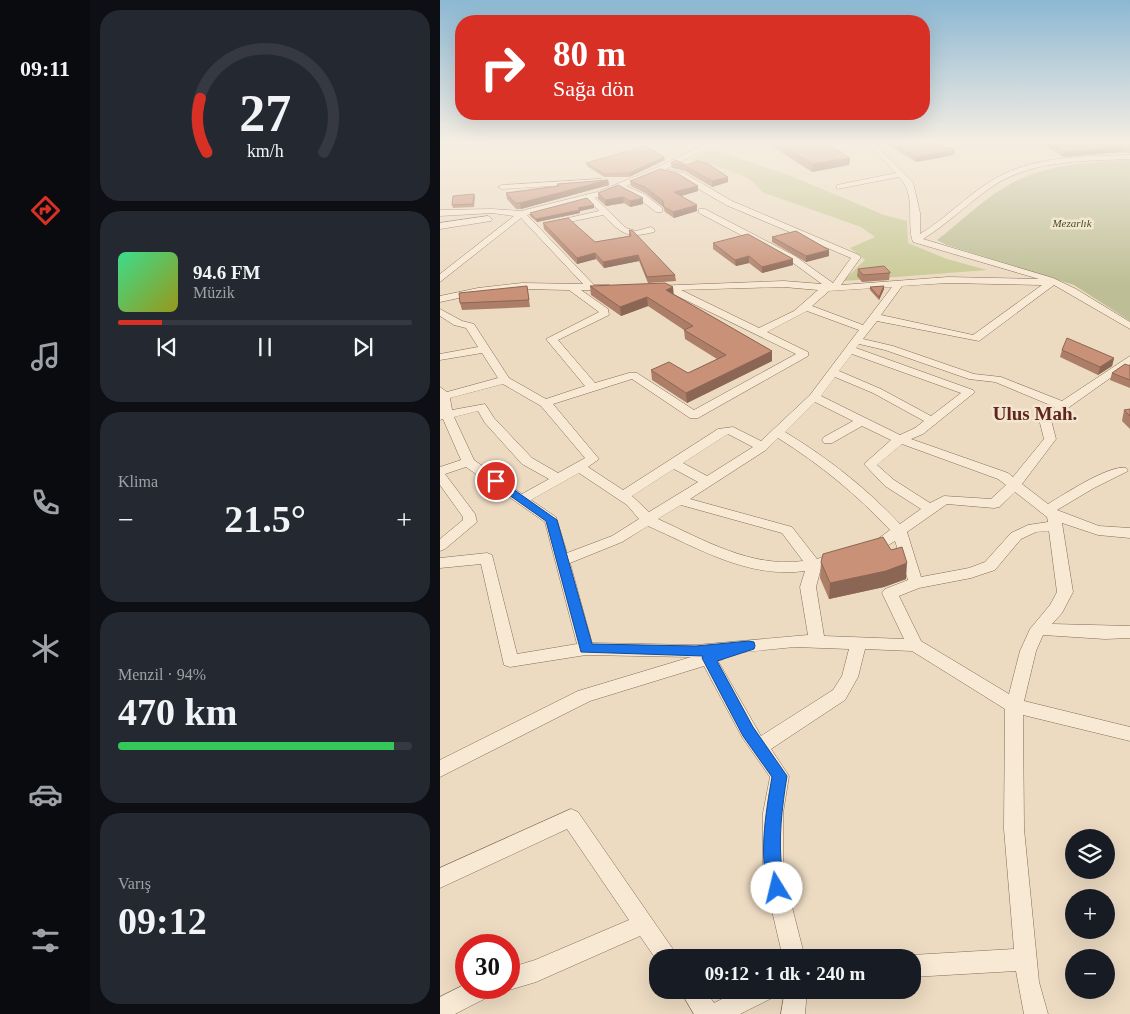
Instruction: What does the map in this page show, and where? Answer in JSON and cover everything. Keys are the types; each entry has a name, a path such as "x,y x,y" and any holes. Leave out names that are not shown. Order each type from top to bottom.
{"street":[{"path":"440,226 521,214 590,197 608,190"},
{"path":"629,190 641,196 659,210"},
{"path":"707,190 729,203 856,257 831,288 806,308 759,332"},
{"path":"911,190 916,213 916,240"},
{"path":"916,240 950,218 983,190"},
{"path":"590,197 623,230 630,233 652,230"},
{"path":"440,213 492,211 521,214 593,289"},
{"path":"702,211 792,258 831,288"},
{"path":"533,227 606,212"},
{"path":"440,279 521,214"},
{"path":"916,240 950,253 1037,275 1080,295 1130,326"},
{"path":"641,288 784,284 831,288 948,280 1052,282"},
{"path":"874,317 974,340 1018,305 1052,282"},
{"path":"562,561 617,538 680,500 762,446 814,397 834,373 899,284"},
{"path":"440,299 522,286 593,289 623,288"},
{"path":"572,288 600,308 604,315 552,339 592,388"},
{"path":"545,403 633,375 694,415 804,354 668,288"},
{"path":"806,308 865,329"},
{"path":"442,315 470,326 505,380 545,403 593,459 523,499"},
{"path":"853,345 889,348 974,378 997,379 1063,406"},
{"path":"853,345 969,392 919,432 900,439 870,464 887,480 930,509"},
{"path":"440,357 486,349"},
{"path":"579,467 624,495 648,520 740,562 792,568 814,565 880,544 944,500 994,504 1014,485 1050,439 1045,419 1130,359"},
{"path":"834,373 877,391 932,421"},
{"path":"505,380 441,395 444,415 468,462 551,520 586,649"},
{"path":"814,397 900,439 1003,476 1052,517 1098,530 1130,533"},
{"path":"444,415 480,408 527,461 559,479"},
{"path":"828,440 862,421"},
{"path":"624,495 722,432 729,430 762,446"},
{"path":"777,432 822,460 876,507 899,531 916,583"},
{"path":"440,472 468,462"},
{"path":"673,463 708,482"},
{"path":"915,645 892,602 890,593 916,583 971,573 990,566 1016,536 1052,517 1089,485 1121,471"},
{"path":"440,476 470,517 470,522 466,527 440,546"},
{"path":"680,500 787,530 814,565"},
{"path":"1036,1014 1028,982 1014,829 1014,706 1028,651 1038,629 1056,609 1065,592 1052,517"},
{"path":"440,563 487,558 510,661 586,649 696,651 795,641 915,645 954,667 1014,706 1130,734"},
{"path":"814,565 808,586 816,642"},
{"path":"1038,629 1105,633 1130,632"},
{"path":"759,747 839,695 850,677 859,643"},
{"path":"440,769 584,696 749,646"},
{"path":"708,658 748,732 780,776 773,813 773,872 792,949"},
{"path":"440,878 571,818 662,949"},
{"path":"520,976 536,971 644,924"},
{"path":"921,965 1026,958"},
{"path":"445,1010 464,999"},
{"path":"697,999 708,1014"},
{"path":"715,1014 746,999"},
{"path":"793,1014 795,999"}],"green space":[{"path":"761,190 825,190 884,215 907,221 908,243 947,259 987,270 843,281 865,260 850,248 875,237 861,227"},
{"name":"Mezarlık","path":"1000,190 1130,190 1130,321 1074,285 947,245 937,240"}],"building":[{"path":"526,190 569,190 520,203 515,203 506,193"},
{"path":"605,190 628,190 643,198 630,201 623,197 605,200 598,193"},
{"path":"649,190 681,190 674,192 697,205 673,212 664,207 663,201"},
{"path":"474,194 473,204 452,205 453,196"},
{"path":"587,198 594,205 578,208 580,210 536,219 530,213"},
{"path":"568,218 595,242 631,236 629,230 633,231 675,275 647,277 638,255 603,262 595,253 577,258 543,223"},
{"path":"796,231 829,250 806,256 772,237"},
{"path":"748,234 793,259 762,267 749,256 735,260 713,243"},
{"path":"884,266 890,273 863,275 858,269"},
{"path":"665,283 673,287 666,290 772,351 686,393 651,370 669,362 688,373 726,355 684,330 693,326 647,297 620,307 590,286"},
{"path":"527,286 529,300 460,303 459,293"},
{"path":"884,286 879,297 870,287"},
{"path":"1067,338 1114,358 1100,367 1062,350"},
{"path":"1125,364 1130,366 1130,380 1112,373"},
{"path":"1130,409 1130,416 1124,410"},
{"path":"883,537 891,550 902,547 907,563 886,571 830,583 821,562 823,554"}],"district":[{"name":"Ulus Mah.","path":"1035,413"}],"route":[{"path":"496,481 551,520 586,649 696,651 749,646 708,658 748,732 780,776 773,813 773,872 777,888"}]}
